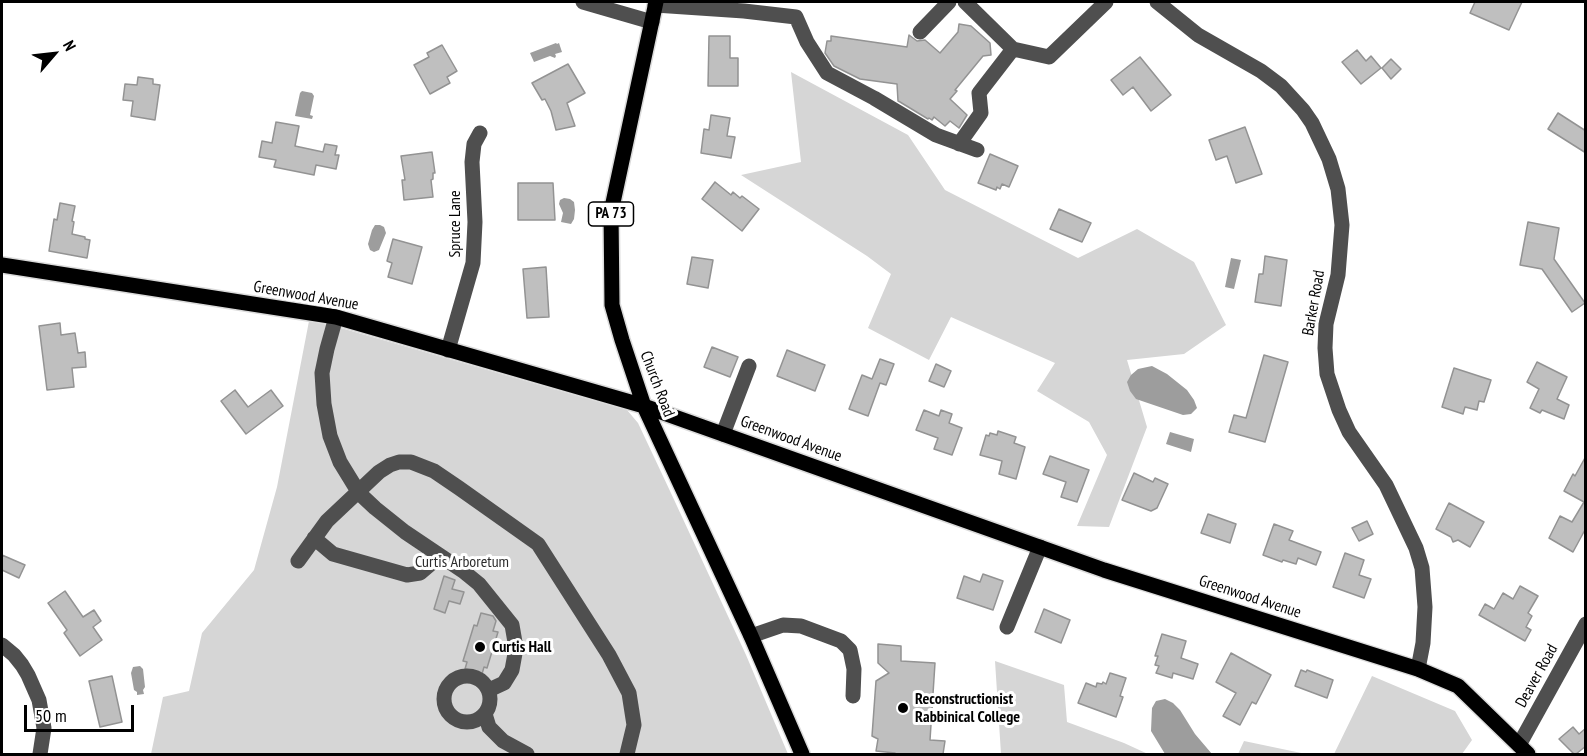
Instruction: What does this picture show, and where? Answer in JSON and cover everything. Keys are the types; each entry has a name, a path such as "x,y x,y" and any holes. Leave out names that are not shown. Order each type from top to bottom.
{"main road":[{"name":"Church Road","path":"655,3 611,212 612,305 644,406 751,636 802,754"},
{"name":"Greenwood Avenue","path":"2,265 336,317 644,406 1104,570 1418,669 1458,686 1524,750"}],"street":[{"path":"583,2 652,21"},
{"path":"920,32 949,2"},
{"path":"965,2 1013,49 1049,57 1106,2"},
{"name":"Barker Road","path":"1157,2 1198,35 1273,80 1303,110 1329,159 1338,189 1342,225 1338,275 1326,324 1327,374 1339,411 1349,432 1386,484 1416,548 1422,568 1425,607 1423,643 1418,669"},
{"path":"655,3 796,17 807,42 827,73 936,135 977,150"},
{"path":"959,144 981,113 980,93 1013,49"},
{"name":"Spruce Lane","path":"448,350 473,263 476,222 472,162 474,144 480,133"},
{"path":"336,317 322,373 324,404 330,436 340,462 359,493 405,532 479,584 512,625 516,648 512,670 504,683 489,690"},
{"path":"723,434 749,366"},
{"path":"298,561 327,521 379,472 399,462 411,462 434,471 538,544 609,655 629,693 634,724 627,754"},
{"path":"314,538 333,554 406,575 420,573 440,556"},
{"path":"1007,627 1040,547"},
{"name":"Deaver Road","path":"1524,750 1586,624"},
{"path":"751,636 783,625 801,626 841,641 850,650 854,669 853,696"},
{"path":"2,645 22,665 39,700 44,728 40,754"},
{"path":"472,676 479,679 489,690 490,703 485,714 479,719 464,722 451,716 446,710 444,695 446,687 457,677 472,676"},
{"path":"485,714 489,727 503,741 527,754"}],"green space":[{"path":"791,72 908,135 945,190 1078,258 1137,229 1194,262 1226,325 1184,354 1127,360 1147,427 1109,527 1077,526 1107,455 1089,422 1037,391 1055,363 951,317 929,360 868,328 891,274 867,256 741,175 801,162"},
{"name":"Curtis Arboretum","path":"309,321 334,326 627,410 638,423 670,491 746,655 788,754 151,754 163,697 189,691 202,633 254,570 277,487"},
{"path":"995,661 1064,685 1067,722 1148,754 1001,754"},
{"path":"1372,676 1455,711 1472,740 1462,754 1334,754"},
{"path":"1244,741 1306,754 1238,754"}],"shaded area":[{"path":"559,43 562,52 555,54 555,58 550,56 534,62 530,53"},
{"path":"302,91 312,93 314,96 310,115 313,116 312,119 295,116"},
{"path":"564,198 574,202 574,219 571,224 561,222 563,213 559,204"},
{"path":"375,225 384,227 386,233 379,250 374,252 370,250 368,244"},
{"path":"1231,258 1241,260 1234,289 1225,287"},
{"path":"1152,366 1167,374 1187,390 1197,408 1191,414 1183,415 1136,399 1127,382 1138,369"},
{"path":"1170,432 1194,439 1191,452 1166,444"},
{"path":"140,666 143,669 145,687 144,694 137,695 131,673 133,667"},
{"path":"1165,699 1180,710 1195,734 1212,754 1165,754 1151,731 1152,708 1156,701"}],"building":[{"path":"1475,2 1522,2 1509,30 1470,13"},
{"path":"959,24 971,26 990,43 991,55 983,56 950,99 967,115 959,128 950,121 945,126 934,117 932,120 928,119 898,101 897,84 860,79 834,66 825,53 827,41 831,41 831,36 907,47 909,35 917,41 925,40 940,53 958,32"},
{"path":"709,36 730,36 730,58 738,58 738,86 708,86"},
{"path":"442,45 457,71 447,77 450,83 430,94 414,65 429,57 427,53"},
{"path":"1357,50 1366,61 1371,56 1381,68 1361,84 1342,62"},
{"path":"1140,57 1171,95 1151,111 1133,87 1123,95 1111,80"},
{"path":"1391,59 1401,69 1391,79 1382,68"},
{"path":"568,64 585,93 567,103 575,126 556,130 545,99 542,100 532,83"},
{"path":"138,77 153,79 153,84 160,85 155,120 131,116 133,101 123,100 125,84 137,85"},
{"path":"1558,113 1586,131 1586,153 1548,129"},
{"path":"711,115 730,118 727,136 735,137 731,158 701,153 704,129 709,130"},
{"path":"276,122 299,126 295,146 323,152 325,144 337,146 335,155 339,155 336,169 316,165 314,175 274,167 276,160 259,157 262,141 272,143"},
{"path":"1245,127 1262,174 1236,183 1227,156 1216,160 1209,140"},
{"path":"432,152 435,173 431,180 433,197 404,200 402,180 405,180 401,156"},
{"path":"990,154 1018,166 1009,187 1002,184 1000,189 997,187 996,190 978,183"},
{"path":"715,182 731,195 733,192 740,198 742,196 759,209 742,231 702,199"},
{"path":"518,183 553,183 555,220 518,220"},
{"path":"60,203 75,206 72,234 90,240 87,258 49,251 54,219 57,220"},
{"path":"1059,209 1091,223 1082,242 1050,229"},
{"path":"1528,222 1559,228 1554,259 1585,303 1572,312 1542,269 1520,265"},
{"path":"393,239 422,247 412,284 388,277 392,263 387,261"},
{"path":"1265,256 1287,260 1281,306 1255,302 1259,274 1263,274"},
{"path":"692,257 713,260 708,288 687,284"},
{"path":"546,267 549,317 527,318 523,269"},
{"path":"60,323 61,335 75,333 78,353 85,352 86,367 72,368 74,387 47,390 39,326"},
{"path":"712,347 738,357 730,377 704,367"},
{"path":"787,350 825,365 815,391 777,376"},
{"path":"1264,355 1288,362 1265,442 1229,432 1234,415 1246,418"},
{"path":"880,359 894,364 886,385 880,383 868,416 849,409 862,375 872,379"},
{"path":"1537,362 1567,377 1557,399 1569,405 1564,419 1530,408 1539,389 1527,382"},
{"path":"936,364 951,371 944,387 929,381"},
{"path":"1454,368 1491,380 1484,402 1479,401 1477,410 1465,407 1463,414 1442,407"},
{"path":"235,390 248,407 271,390 283,406 246,434 221,401"},
{"path":"924,410 939,416 941,410 952,414 949,423 962,428 952,455 934,449 938,438 916,430"},
{"path":"998,431 1016,437 1014,443 1025,447 1016,479 999,474 1002,461 980,455 986,435 989,436 990,433 997,435"},
{"path":"1050,456 1089,470 1077,502 1061,497 1066,482 1043,474"},
{"path":"1586,456 1586,528 1573,552 1549,538 1560,516 1572,522 1584,502 1564,491"},
{"path":"1134,473 1153,482 1155,478 1168,484 1157,508 1151,511 1122,500"},
{"path":"1449,503 1484,522 1470,547 1458,540 1453,542 1451,537 1436,529"},
{"path":"1208,514 1236,524 1230,543 1201,533"},
{"path":"1367,521 1373,534 1359,541 1352,528"},
{"path":"1274,524 1293,531 1289,540 1321,552 1316,565 1298,558 1296,564 1263,555"},
{"path":"1345,553 1364,560 1359,575 1371,579 1364,598 1333,587"},
{"path":"2,555 25,565 19,578 2,570"},
{"path":"983,574 1003,581 993,610 957,598 964,576 980,582"},
{"path":"444,576 455,580 452,589 464,592 460,604 449,601 445,613 434,609"},
{"path":"1520,586 1538,596 1528,613 1532,616 1526,627 1531,630 1525,641 1479,615 1485,604 1494,609 1503,593 1513,599"},
{"path":"65,591 83,617 94,610 101,621 93,627 102,640 80,656 64,633 67,630 48,603"},
{"path":"1044,609 1070,620 1061,643 1035,632"},
{"name":"Curtis Hall","path":"481,613 493,616 496,621 493,631 498,632 487,668 484,667 482,674 465,669 467,662 463,661 474,625 477,626"},
{"path":"1162,634 1186,641 1181,658 1198,664 1193,679 1173,673 1172,678 1156,673 1159,666 1155,665 1158,656 1155,656"},
{"name":"Reconstructionist Rabbinical College","path":"878,644 901,646 901,661 935,663 930,740 945,741 943,754 895,754 876,751 878,739 872,736 876,681 889,673 878,663"},
{"path":"1231,653 1271,675 1256,704 1252,702 1240,725 1223,716 1236,693 1216,682"},
{"path":"1301,670 1333,680 1327,698 1295,686"},
{"path":"1110,673 1126,678 1120,696 1123,697 1116,717 1078,703 1086,683 1096,687 1097,683 1106,684"},
{"path":"112,676 122,722 100,727 89,681"},
{"path":"1573,727 1579,734 1586,728 1586,746 1576,754 1559,739"}],"place":[{"name":"Curtis Hall","path":"480,647"},
{"name":"Reconstructionist Rabbinical College","path":"903,708"}]}
